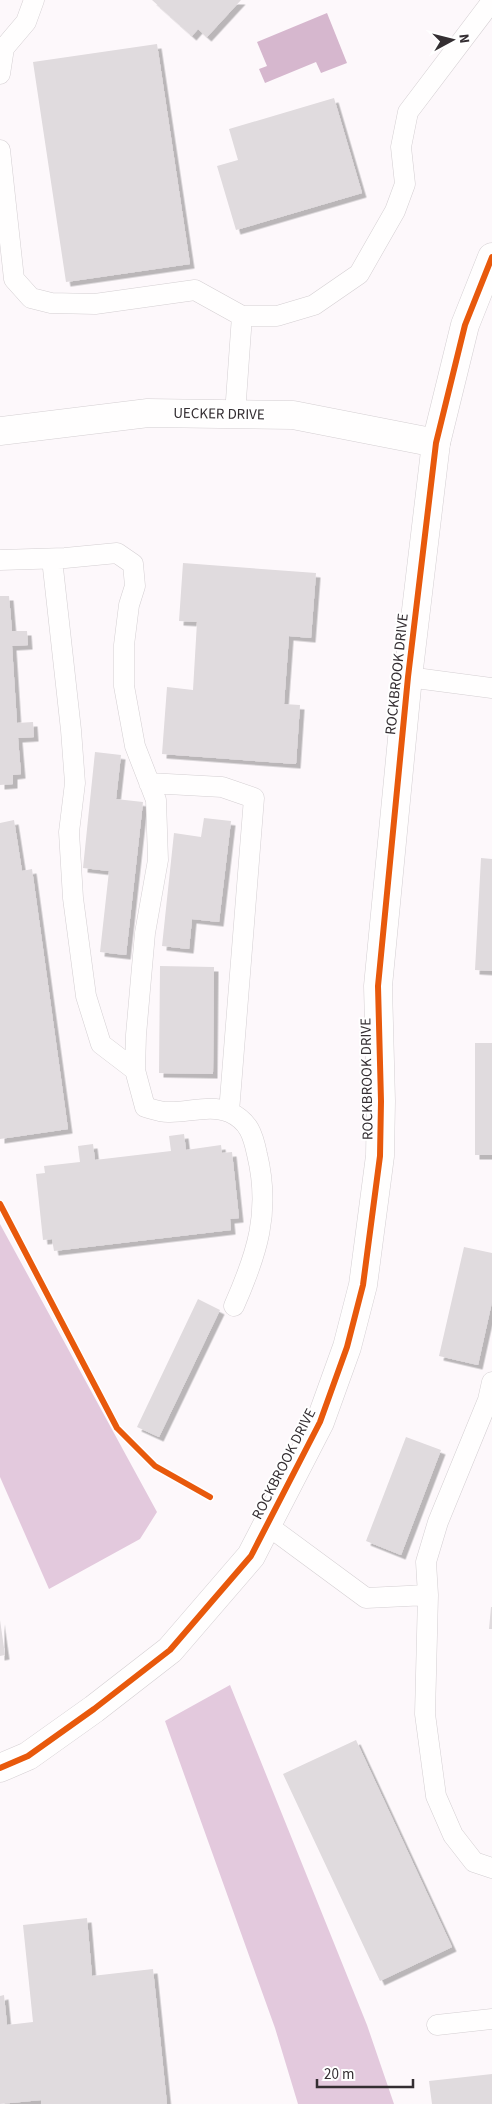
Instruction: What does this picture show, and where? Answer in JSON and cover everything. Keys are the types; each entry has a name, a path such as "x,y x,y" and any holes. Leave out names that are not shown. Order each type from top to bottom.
{"street":[{"name":"ROCKBROOK DRIVE","path":"0,1768 35,1751 94,1710 170,1650 251,1556 320,1422 347,1347 363,1285 380,1156 381,1101 378,986 408,677 436,443 465,325 492,257"},
{"name":"UECKER DRIVE","path":"0,431 148,413 293,415 436,443"}],"lane":[{"path":"0,74 4,48 26,22 34,0"},
{"path":"0,150 14,279 30,298 51,303 95,304 195,290 242,316 277,316 314,304 359,274 395,211 405,184 401,147 408,112 492,1"},
{"path":"235,414 242,316"},
{"path":"0,560 52,559 117,553 133,564 135,586 129,605 124,646 124,686 135,746 156,800 158,860 145,933 135,1070 145,1108 168,1112 206,1109 228,1112 251,1129 263,1177 264,1213 253,1262 234,1306"},
{"path":"52,559 71,730 75,783 69,832 74,898 86,996 100,1044 135,1070"},
{"path":"408,677 492,688"},
{"path":"149,782 222,787 254,798 228,1112"},
{"path":"492,1382 488,1400 438,1522 426,1562 428,1594 425,1714 436,1796 453,1835 474,1862 492,1868"},
{"path":"267,1525 366,1598 428,1594"},
{"path":"436,2025 492,2019"}],"path":[{"path":"0,1204 117,1428 155,1466 210,1497"}],"shaded area":[{"path":"327,13 347,63 321,73 316,62 265,83 259,69 267,66 257,42"},
{"path":"0,1224 157,1512 140,1539 49,1589 0,1477"},
{"path":"230,1685 367,2025 394,2104 298,2104 275,2028 165,1721"}],"building":[{"path":"152,0 241,0 207,37 198,29 192,36"},
{"path":"157,44 190,264 66,282 33,62"},
{"path":"334,98 362,193 236,230 217,166 238,160 229,129"},
{"path":"183,563 316,573 311,638 289,636 284,704 300,705 296,764 162,754 167,687 193,690 197,622 179,621"},
{"path":"0,596 9,596 12,631 27,631 28,645 12,646 17,723 33,722 34,737 18,738 21,774 13,775 13,784 0,785"},
{"path":"95,752 121,755 116,799 143,802 126,955 100,952 109,871 83,868"},
{"path":"204,818 231,821 219,922 192,919 189,949 162,946 174,833 201,837"},
{"path":"14,820 22,871 32,869 68,1129 0,1139 0,823"},
{"path":"481,858 492,859 492,971 475,970"},
{"path":"160,966 214,967 213,1074 159,1073"},
{"path":"475,1043 492,1043 492,1155 475,1155"},
{"path":"184,1134 186,1150 221,1145 222,1153 232,1152 239,1218 230,1219 231,1230 54,1251 52,1239 43,1240 36,1174 45,1173 44,1166 80,1162 78,1146 93,1144 95,1160 171,1151 169,1136"},
{"path":"464,1247 492,1253 492,1302 478,1365 439,1356"},
{"path":"198,1299 220,1310 159,1437 137,1427"},
{"path":"406,1437 441,1450 401,1555 366,1541"},
{"path":"491,1607 492,1629 489,1629"},
{"path":"0,1620 5,1655 0,1656"},
{"path":"356,1740 452,1947 380,1981 283,1774"},
{"path":"87,1918 92,1976 153,1969 167,2104 41,2104 41,2100 0,2104 0,1996 4,1995 7,2025 33,2022 23,1925"},
{"path":"492,2074 492,2104 432,2104 429,2081"}],"cycle path":[{"path":"0,1768 28,1756 94,1709 170,1650 251,1556 320,1422 347,1347 363,1285 380,1156 381,1101 378,986 408,677 436,443 465,325 492,257"},
{"path":"0,1204 117,1428 155,1466 210,1497"}]}
